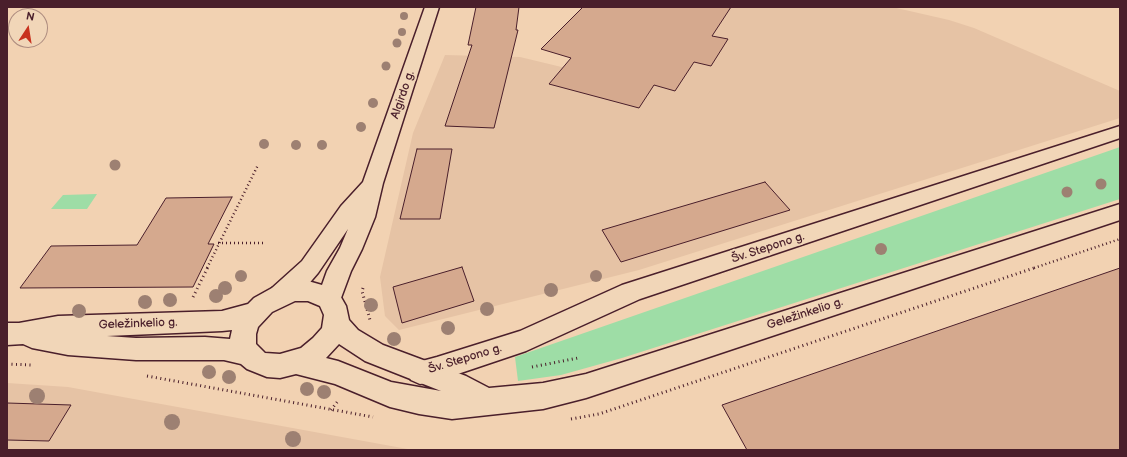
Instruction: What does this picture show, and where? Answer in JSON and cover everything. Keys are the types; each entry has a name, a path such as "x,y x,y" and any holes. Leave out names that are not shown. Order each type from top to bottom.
{"main road":[{"name":"Algirdo g.","path":"329,300 339,271 351,249 364,218 373,183 432,7"},
{"name":"Šv. Stepono g.","path":"420,372 437,369 526,340 631,292 1120,132"},
{"name":"Algirdo g.","path":"281,295 310,268 349,212 373,183"},
{"name":"Geležinkelio g.","path":"296,362 338,373 390,394 418,401 452,406 487,400 543,396 586,386 1120,212"},
{"path":"295,291 308,291 320,294 329,300 334,306 336,324 331,335 322,346 310,356 296,362 280,366 267,365 256,361 248,354 244,345 243,334 248,322 255,312 263,305 281,295 295,291"},
{"name":"Geležinkelio g.","path":"13,334 66,327 222,321 238,318 255,312"},
{"name":"Geležinkelio g.","path":"336,324 349,338 365,348 420,372 456,385 487,400"},
{"name":"Geležinkelio g.","path":"13,334 68,344 136,349 218,348 248,354"}],"path":[{"path":"190,304 218,243 258,165"},
{"path":"218,243 263,243"}],"shaded area":[{"path":"658,7 892,7 949,20 974,28 1120,91 1120,118 639,270 399,330 385,316 380,277 413,133 445,55 520,57 599,76"},
{"path":"7,383 68,387 413,450 7,450"}],"green space":[{"path":"1120,147 1120,199 622,358 561,375 518,381 515,357"},
{"path":"97,194 87,209 51,209 63,195"}],"building":[{"path":"476,7 519,7 516,30 518,30 494,128 445,126 472,45 468,45"},
{"path":"583,7 731,7 712,36 728,39 711,66 694,62 675,91 654,85 639,108 549,84 571,58 541,49"},
{"path":"417,149 452,149 440,219 400,219"},
{"path":"765,182 790,210 621,262 602,230"},
{"path":"232,197 208,244 214,244 193,287 20,288 51,246 137,245 166,198"},
{"path":"462,267 474,301 402,323 393,287"},
{"path":"1120,268 1120,450 747,450 722,405"},
{"path":"7,403 71,405 49,441 7,440"}]}
